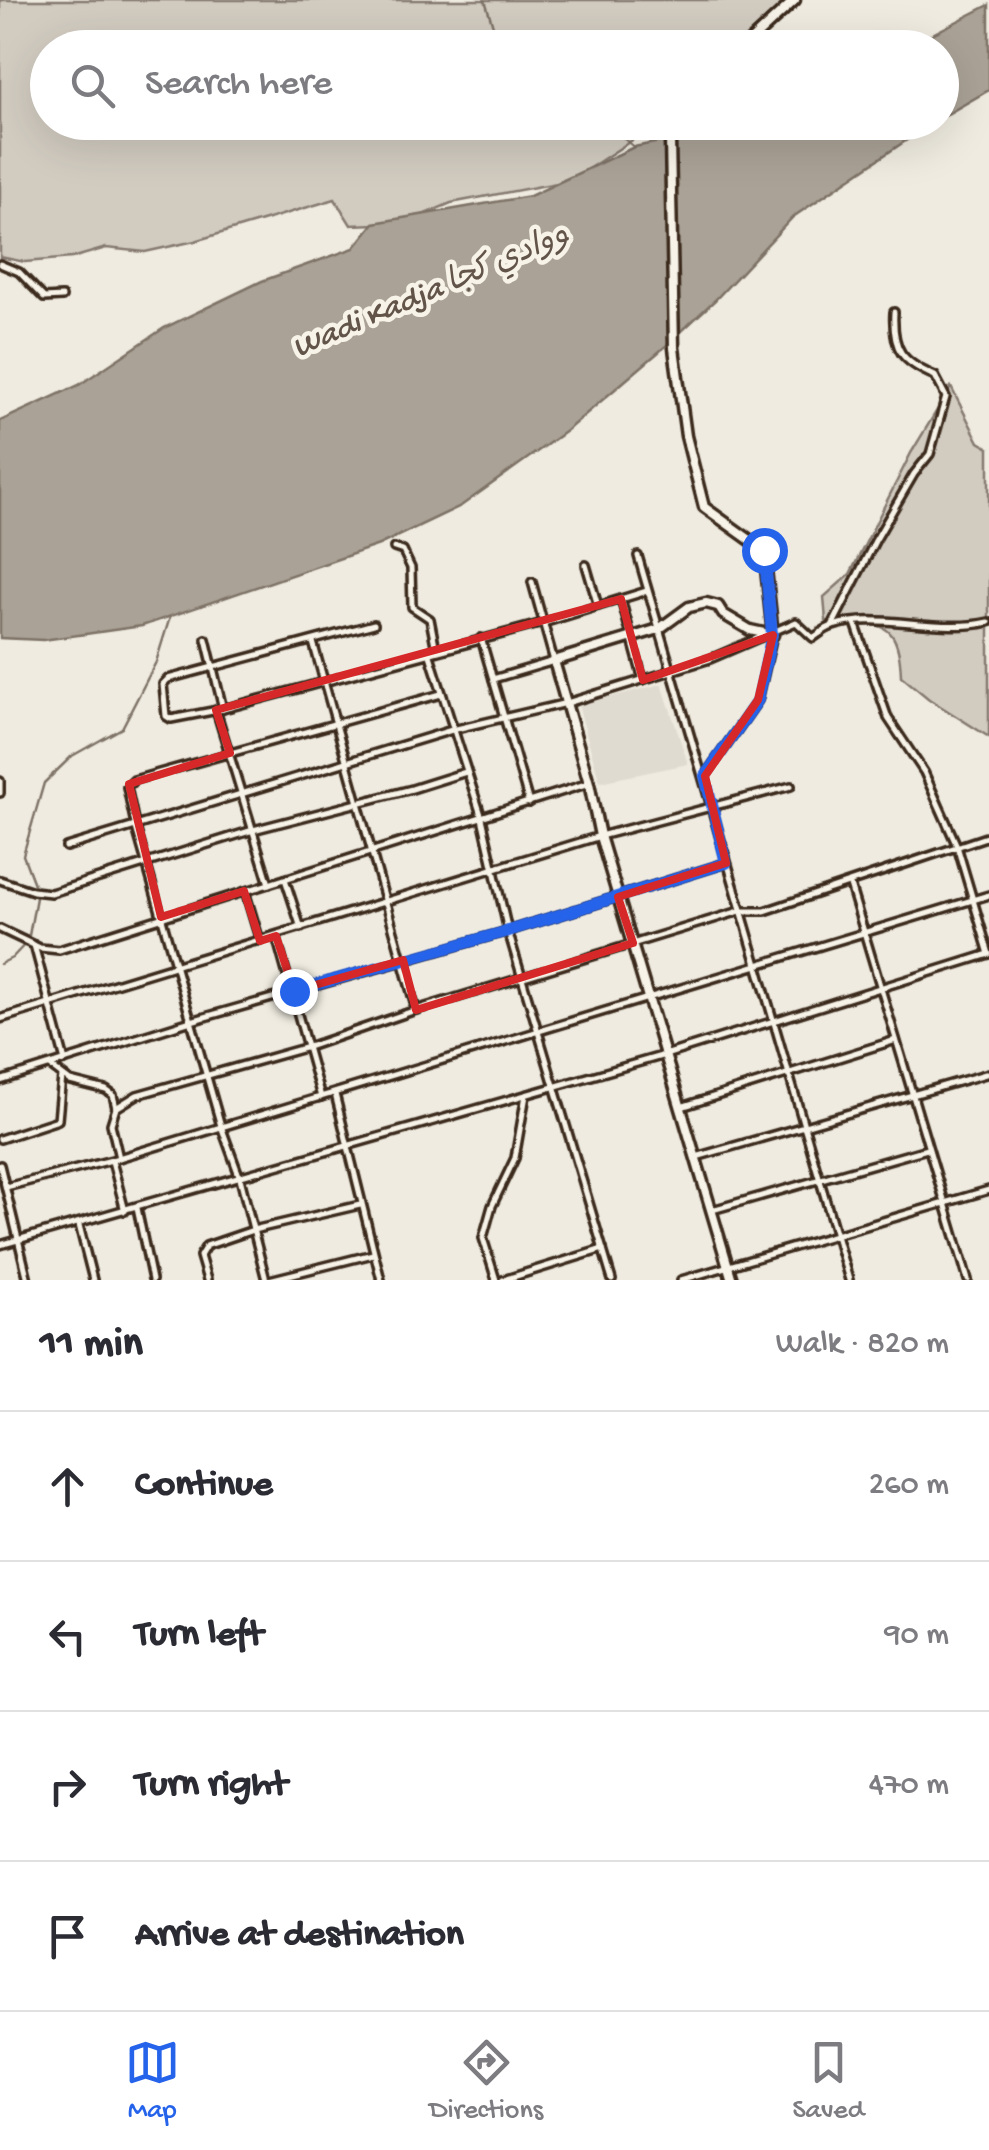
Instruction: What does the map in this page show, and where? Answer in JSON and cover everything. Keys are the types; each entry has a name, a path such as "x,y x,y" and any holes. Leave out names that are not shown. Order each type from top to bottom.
{"main road":[{"path":"762,30 795,0"},
{"path":"670,140 674,348 686,436 704,507 764,550 772,634 750,630 723,614 718,606 706,603 689,606 659,629 554,661 600,836 732,1280"}],"street":[{"path":"0,264 19,272 44,298 62,298"},
{"path":"832,626 875,541 930,454 946,397 935,376 912,366 898,348 894,312"},
{"path":"394,548 404,551 408,559 412,607 430,619 441,694 482,818 508,931 612,1280"},
{"path":"638,556 705,776 710,808 848,1280"},
{"path":"586,565 598,606"},
{"path":"494,679 554,661 532,582"},
{"path":"374,624 165,680 166,716 170,719 220,710 648,591"},
{"path":"621,599 643,680"},
{"path":"66,846 452,730 504,720 643,680 796,622 813,638 832,626 855,623 931,627 989,622"},
{"path":"0,1245 666,1055 989,954 958,846 924,772 888,718 855,623"},
{"path":"705,776 758,700 772,634"},
{"path":"482,638 529,804"},
{"path":"206,639 230,753 269,884"},
{"path":"313,642 416,1010"},
{"path":"374,1254 268,1280 126,793 129,784 441,694"},
{"path":"0,880 51,893 253,830 412,790 466,772"},
{"path":"0,781 0,793"},
{"path":"0,929 50,951 59,950 589,783"},
{"path":"0,1019 600,836 791,786"},
{"path":"116,1108 137,1096 308,1048 633,943 740,912 765,911 989,836"},
{"path":"0,1081 726,863"},
{"path":"285,879 301,928"},
{"path":"849,884 968,1280"},
{"path":"244,891 260,941"},
{"path":"6,1187 321,1098 989,895"},
{"path":"276,936 321,1098"},
{"path":"34,945 65,1062"},
{"path":"681,1107 896,1040"},
{"path":"50,1066 62,1076 113,1095 116,1108 111,1124 125,1211"},
{"path":"696,1156 989,1073"},
{"path":"0,1140 58,1120 62,1076"},
{"path":"335,1093 381,1280"},
{"path":"526,1095 515,1158 492,1206 483,1238 499,1280 603,1249"},
{"path":"712,1210 928,1149"},
{"path":"0,1165 28,1280"},
{"path":"682,1280 989,1190"},
{"path":"207,1280 200,1256 206,1246 253,1230 360,1206"},
{"path":"137,1208 152,1280"},
{"path":"79,1225 93,1280"}],"highlighted area":[{"path":"621,599 643,680 773,635 758,700 705,776 726,863 618,897 633,943 416,1010 403,960 294,991 276,936 260,941 244,891 161,917 129,784 230,753 216,710"}],"shaded area":[{"path":"0,0 795,0 762,30 30,30 30,140 632,140 585,171 557,183 451,203 404,223 351,225 335,199 145,252 106,248 72,258 25,262 0,257"},
{"path":"951,387 979,442 989,448 989,737 901,676 896,642 882,627 826,621 824,597 850,574 911,453"},
{"path":"662,684 688,764 600,782 578,705"}],"water":[{"path":"989,5 989,90 959,107 959,30 940,30"},
{"name":"Wadi Kadja ووادي كجا","path":"670,140 907,140 793,217 667,345 566,431 461,506 379,545 142,626 43,640 0,638 0,421 79,385 164,328 262,281 354,248 374,223 530,196 634,147"}],"waterway":[{"path":"485,0 496,30"},
{"path":"626,140 634,147"},
{"path":"0,964 28,941 37,892 23,855 44,783 72,756 122,728 156,662 170,617"}],"route":[{"path":"294,991 508,931 726,863 705,776 758,700 772,634 764,550"}]}
